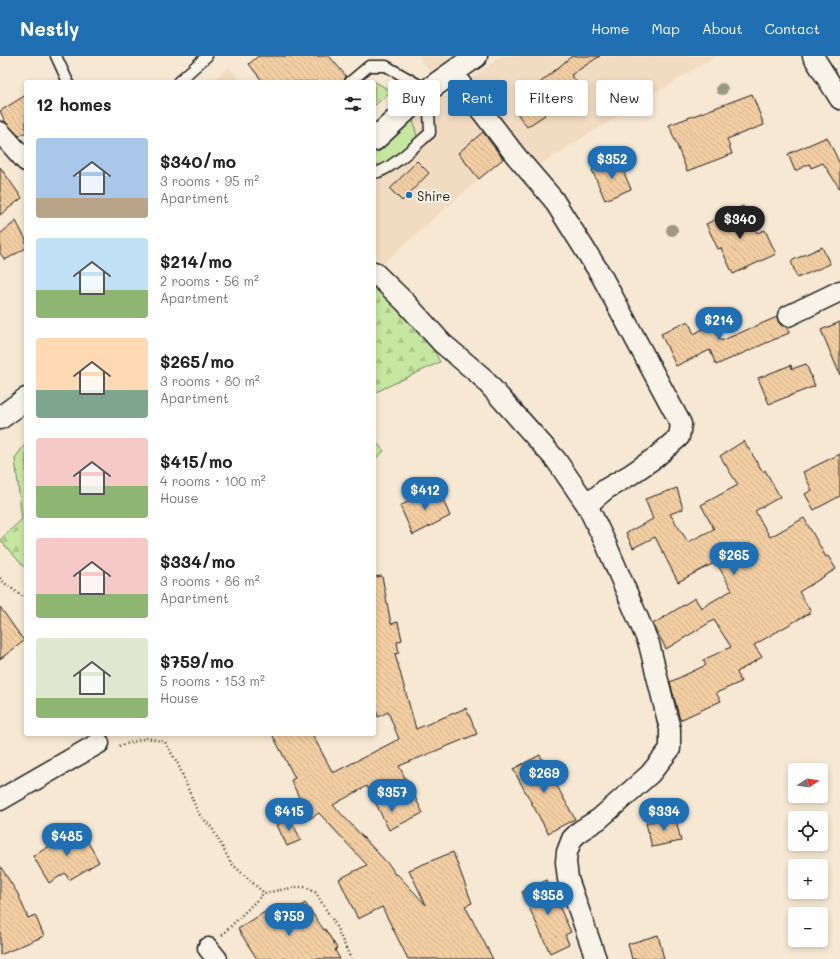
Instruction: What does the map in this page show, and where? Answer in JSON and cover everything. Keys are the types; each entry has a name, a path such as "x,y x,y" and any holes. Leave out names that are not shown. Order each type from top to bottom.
{"main road":[{"path":"440,82 476,56"},
{"path":"376,138 400,116"},
{"path":"0,418 24,400"}],"street":[{"path":"813,56 840,100"},
{"path":"453,74 516,156 552,199 601,275 681,424 679,437 656,457 606,489 587,505"},
{"path":"0,132 24,159"},
{"path":"376,274 406,303 442,343 480,376 556,460 587,505 606,544 649,644 670,729 670,749 650,774 599,819 580,831 572,839 567,852 566,862 568,879 596,959"},
{"path":"788,316 840,291"},
{"path":"0,800 98,743"}],"lane":[{"path":"56,56 67,80"},
{"path":"180,80 207,56"},
{"path":"352,80 369,66 386,66 410,80"},
{"path":"376,174 388,168 430,133 429,116"}],"path":[{"path":"0,578 3,582 24,598"},
{"path":"98,743 109,748 147,738 164,742 178,764 198,812 212,828 231,864 264,894"},
{"path":"212,953 264,894 297,887 305,887 315,892 334,922 351,959"}],"shaded area":[{"path":"418,56 453,56 432,74"},
{"path":"502,56 716,56 653,95 653,80 596,80 596,116 618,116 529,171 511,153 479,179 379,267 376,265 376,151 417,116 440,116 440,100 448,94 448,116 507,116 507,80 468,80"},
{"path":"229,67 239,80 214,80"}],"green space":[{"path":"376,82 388,89 388,94 376,104"},
{"path":"413,119 417,137 382,166 376,164 376,151"},
{"path":"376,278 409,303 440,362 376,392"},
{"path":"376,442 384,451 376,458"},
{"path":"24,446 24,567 0,540 22,519 15,458"}],"building":[{"path":"258,56 329,56 346,76 345,80 261,80 249,64"},
{"path":"572,56 600,56 571,75 575,80 543,80"},
{"path":"752,94 764,125 727,139 732,154 687,171 669,125"},
{"path":"24,96 24,133 19,136 6,123 0,111"},
{"path":"519,116 544,116 527,127"},
{"path":"483,132 503,159 479,179 458,153"},
{"path":"827,137 840,164 840,189 823,163 811,168 809,164 795,171 788,154"},
{"path":"618,159 631,189 605,200 592,170"},
{"path":"417,161 429,173 402,201 390,189"},
{"path":"0,167 22,198 0,215"},
{"path":"743,206 757,233 765,230 776,254 733,274 721,248 718,249 706,224"},
{"path":"16,221 24,236 24,249 5,260 0,253 0,234"},
{"path":"822,247 830,264 797,278 791,261"},
{"path":"777,317 781,325 787,327 789,333 716,365 710,350 676,366 661,334 688,321 694,334 711,324 721,341"},
{"path":"840,322 840,375 821,330"},
{"path":"806,364 815,386 769,404 758,378 791,365 792,369"},
{"path":"744,441 763,472 765,470 780,497 755,511 770,537 804,518 826,557 828,556 836,569 799,592 811,612 754,645 762,657 737,672 741,682 716,693 721,701 680,720 670,682 706,665 703,660 731,647 714,620 666,649 653,624 695,598 701,608 732,590 716,562 678,582 655,537 633,548 626,533 653,519 645,499 677,488 683,509 670,514 688,542 714,529 701,505 738,485 720,456"},
{"path":"840,454 840,496 814,510 805,494 812,490 803,472"},
{"path":"437,486 450,516 413,535 400,506"},
{"path":"382,576 391,624 398,622 402,640 397,642 399,653 395,654 416,729 466,708 477,734 399,766 423,813 389,830 367,786 333,805 391,867 395,875 397,874 426,905 409,870 453,852 472,903 465,906 493,959 408,959 382,907 358,919 339,879 367,865 319,813 309,819 291,780 295,778 273,736 313,736 333,773 399,739 388,712 378,717 376,709 376,577"},
{"path":"0,607 24,641 0,659"},
{"path":"540,755 575,819 548,833 513,769"},
{"path":"675,816 681,841 652,847 646,823"},
{"path":"290,818 301,840 287,846 277,825"},
{"path":"80,828 99,862 69,880 65,873 49,883 33,856"},
{"path":"0,866 18,894 28,918 35,915 44,936 0,955"},
{"path":"547,880 571,932 565,935 569,944 550,953 522,892"},
{"path":"305,903 324,930 325,929 337,948 335,950 340,959 257,959 238,929 268,910 276,924"},
{"path":"658,935 664,959 632,959 628,944"}],"place":[{"name":"Shire","path":"409,195"}]}
